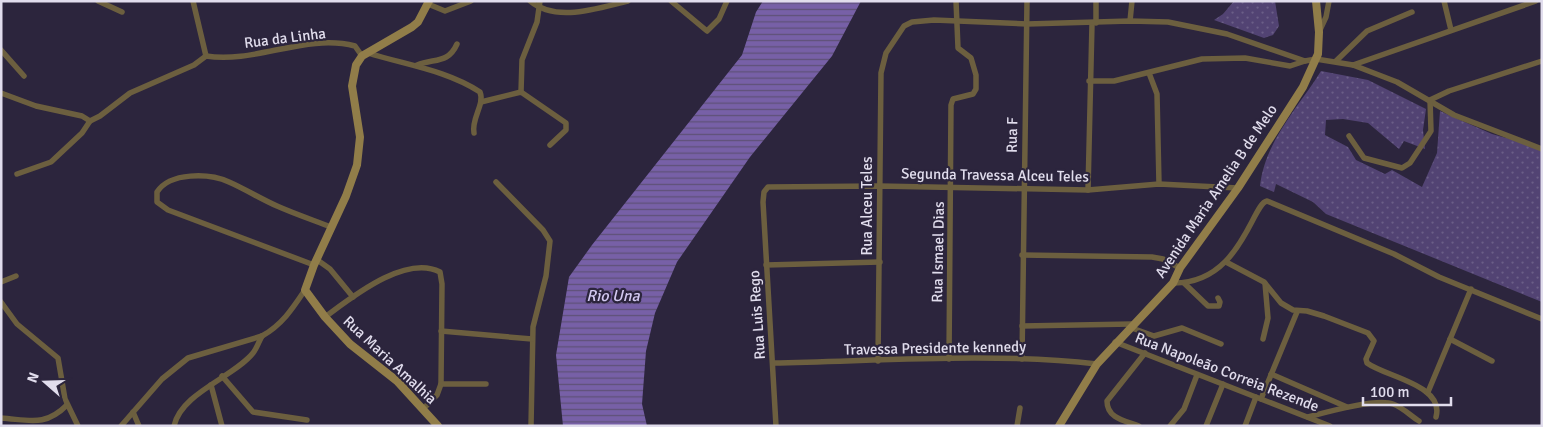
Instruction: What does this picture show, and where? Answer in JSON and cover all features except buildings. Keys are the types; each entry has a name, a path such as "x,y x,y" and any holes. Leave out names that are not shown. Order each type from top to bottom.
{"street":[{"path":"98,1 122,12"},
{"path":"17,174 50,162 82,134 90,121 100,116 130,93 194,65 206,56 193,1"},
{"path":"122,426 162,379 188,358 262,336 279,326 305,290 315,262 357,165 360,137 352,86 356,65 365,55 406,33 418,22 428,3 445,11 471,1"},
{"path":"530,1 540,9 567,12 628,1"},
{"path":"521,92 522,60 540,9 540,1"},
{"path":"671,1 707,32 719,19 727,1"},
{"path":"955,20 956,1"},
{"name":"Rua F","path":"1022,359 1027,1"},
{"path":"1088,190 1089,81 1096,1"},
{"path":"1130,21 1132,1"},
{"name":"Avenida Maria Amelia B de Melo","path":"1059,426 1097,364 1115,342 1173,283 1180,268 1238,188 1303,87 1316,59 1319,32 1316,1"},
{"path":"1319,32 1326,16 1328,1"},
{"path":"1444,1 1451,30"},
{"path":"1353,65 1536,1"},
{"path":"1336,61 1367,31 1412,12"},
{"name":"Rua Alceu Teles","path":"878,361 881,73 886,53 898,32 908,24 955,20 1027,24 1130,21 1168,22 1213,30 1305,61"},
{"name":"Rua Ismael Dias","path":"950,359 951,102 956,98 973,94 976,84 971,58 958,48 955,20"},
{"name":"Rua da Linha","path":"206,56 227,58 307,45 341,44 355,46 365,55 417,65 465,82 480,92 481,102"},
{"path":"417,65 446,59 451,56 457,44"},
{"path":"1,50 24,76"},
{"path":"1089,81 1103,82 1149,73 1202,59 1246,58 1290,66 1316,59 1336,61 1353,65 1397,82 1454,115 1542,149"},
{"path":"1430,100 1449,91 1542,61"},
{"path":"1149,73 1157,94 1159,184"},
{"path":"474,133 473,122 481,102 521,92 566,123 566,130 550,144"},
{"path":"1,93 36,106 82,116 90,121"},
{"path":"1349,136 1364,158 1402,168 1410,163 1431,132 1430,100"},
{"path":"331,227 275,205 219,179 198,176 177,179 165,184 157,192 157,202 168,210 315,262 330,270 353,297"},
{"path":"496,182 543,230 550,240 546,276 535,315 532,339 531,426"},
{"name":"Segunda Travessa Alceu Teles","path":"763,202 765,190 772,186 1088,190 1159,184 1238,188"},
{"path":"1173,283 1184,283 1203,277 1226,262 1246,236 1260,204 1267,200 1542,319"},
{"name":"Rua Luis Rego","path":"763,202 776,426"},
{"path":"1022,255 1152,257 1163,259 1180,268"},
{"path":"766,265 880,262"},
{"path":"1226,262 1265,283 1281,303 1298,312 1315,313 1368,333 1374,341 1366,359 1367,363 1428,392 1436,405 1436,417"},
{"path":"325,317 376,282 401,271 436,270 441,274 441,384 437,395 424,408"},
{"path":"1,282 16,276"},
{"path":"1184,283 1208,306 1219,306 1218,298"},
{"path":"1263,339 1268,318 1265,283"},
{"path":"1428,392 1471,289"},
{"name":"Rua Maria Amalhia","path":"305,290 325,317 350,344 390,375 424,408 438,426"},
{"path":"1,302 17,324 58,358 61,382 67,405 78,426"},
{"path":"1245,426 1272,374 1298,312"},
{"path":"1022,326 1131,325 1154,336 1182,328 1221,344"},
{"path":"441,331 532,339"},
{"path":"174,426 190,401 252,353 262,336"},
{"path":"1450,339 1492,361"},
{"name":"Rua Napoleão Correia Rezende","path":"1115,342 1308,417 1316,423 1330,426"},
{"path":"1139,426 1114,417 1108,409 1107,402 1145,353"},
{"name":"Travessa Presidente kennedy","path":"773,363 1022,359 1097,364"},
{"path":"1272,374 1347,407"},
{"path":"1170,426 1184,409 1197,375"},
{"path":"222,376 253,412 307,420"},
{"path":"441,384 486,384"},
{"path":"1206,426 1223,384"},
{"path":"211,385 222,426"},
{"path":"1308,417 1347,407 1390,403 1419,421"},
{"path":"1,418 45,421 59,413 67,405"},
{"path":"1017,426 1020,408"},
{"path":"133,412 139,426"}],"shaded area":[{"path":"1234,1 1275,1 1279,26 1273,35 1264,38 1214,20 1223,14"},
{"path":"1321,71 1368,80 1426,109 1423,130 1425,149 1404,141 1399,149 1368,123 1343,119 1326,120 1325,135 1348,147 1356,160 1385,174 1392,170 1422,187 1437,153 1440,111 1492,134 1542,148 1542,302 1326,214 1313,202 1276,184 1274,192 1260,186 1268,154 1275,140"}],"water":[{"name":"Rio Una","path":"763,1 861,1 832,56 750,157 677,262 655,313 646,351 642,404 647,426 563,426 556,355 569,277 592,245 742,55 756,12"}]}
